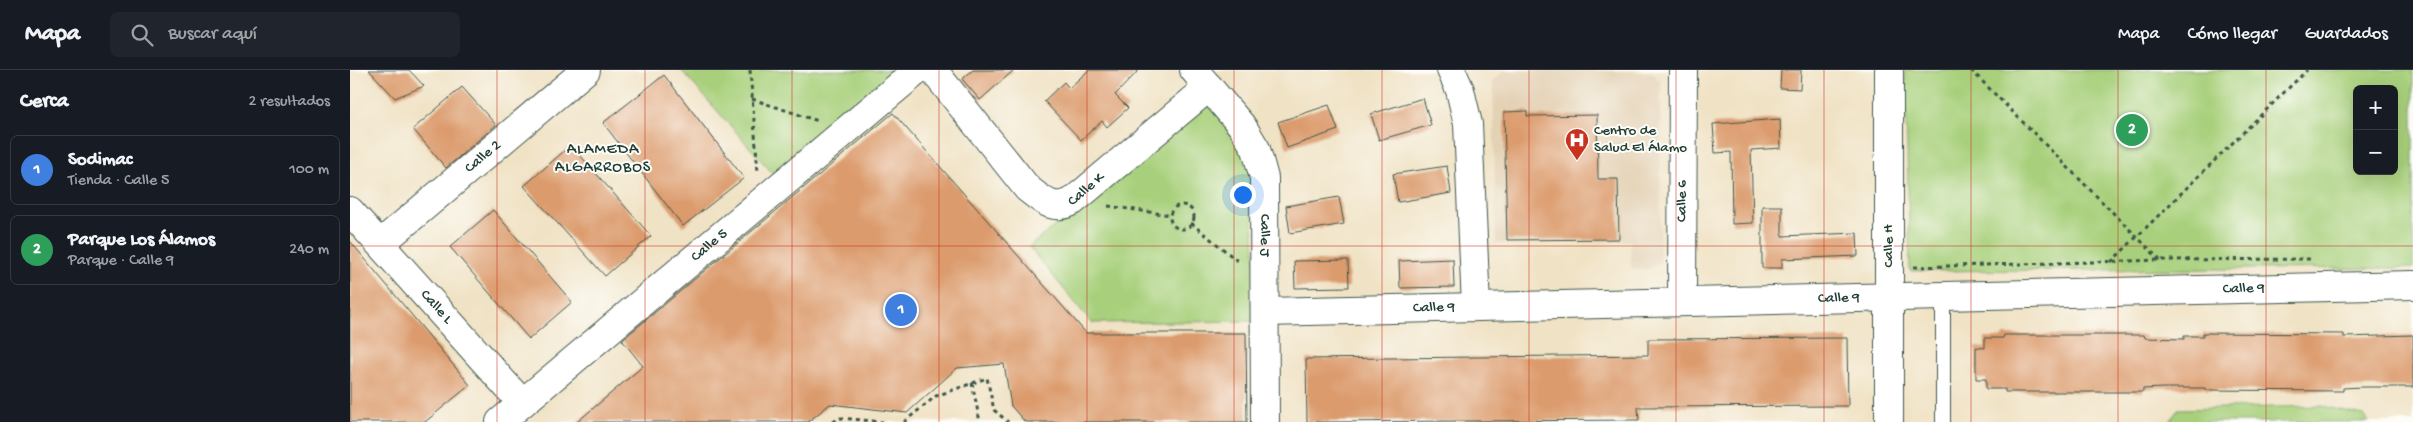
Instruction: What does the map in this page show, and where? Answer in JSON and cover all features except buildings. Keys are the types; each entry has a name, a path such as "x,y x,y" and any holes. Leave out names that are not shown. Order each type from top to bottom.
{"street":[{"name":"Calle 2","path":"380,244 586,70"},
{"name":"Calle 5","path":"500,422 918,70"},
{"name":"Calle K","path":"933,70 1027,188 1044,202 1053,206 1064,206 1073,201 1202,79"},
{"name":"Calle 6","path":"1682,302 1683,70"},
{"name":"Calle H","path":"1889,70 1890,422"},
{"path":"1458,77 1468,124 1476,307"},
{"name":"Calle J","path":"1202,79 1242,126 1256,149 1264,178 1265,422"},
{"name":"Calle L","path":"350,211 522,403"},
{"name":"Calle 9","path":"1265,312 2413,285"}],"lane":[{"path":"1943,296 1943,422"}],"path":[{"path":"750,70 761,202"},
{"path":"1971,70 2161,260"},
{"path":"2111,262 2307,70"},
{"path":"752,99 846,131"},
{"path":"1073,201 1170,215"},
{"path":"1184,205 1192,213 1191,223 1185,228 1178,228 1172,223 1170,215 1176,206 1184,205"},
{"path":"1191,223 1264,284"},
{"path":"1912,268 2161,260 2316,259"},
{"path":"904,422 936,396 987,378 994,410 1008,422"},
{"path":"972,383 980,422"},
{"path":"833,422 840,418 883,422"}],"shaded area":[{"name":"Centro de Salud El Álamo","path":"1505,70 1652,72 1661,82 1660,261 1650,269 1631,269 1630,241 1496,243 1493,81"}],"green space":[{"path":"681,70 900,70 775,176"},
{"path":"1905,70 2413,70 2413,268 1910,271"},
{"path":"1208,100 1249,152 1259,321 1092,323 1029,247"},
{"path":"2322,406 2364,415 2369,422 2170,422 2178,409"}],"place":[{"name":"Parque Los Álamos","path":"2132,130"},
{"name":"Centro de Salud El Álamo","path":"1577,161"},
{"name":"Sodimac","path":"901,310"}],"district":[{"name":"ALAMEDA ALGARROBOS","path":"603,159"}]}
